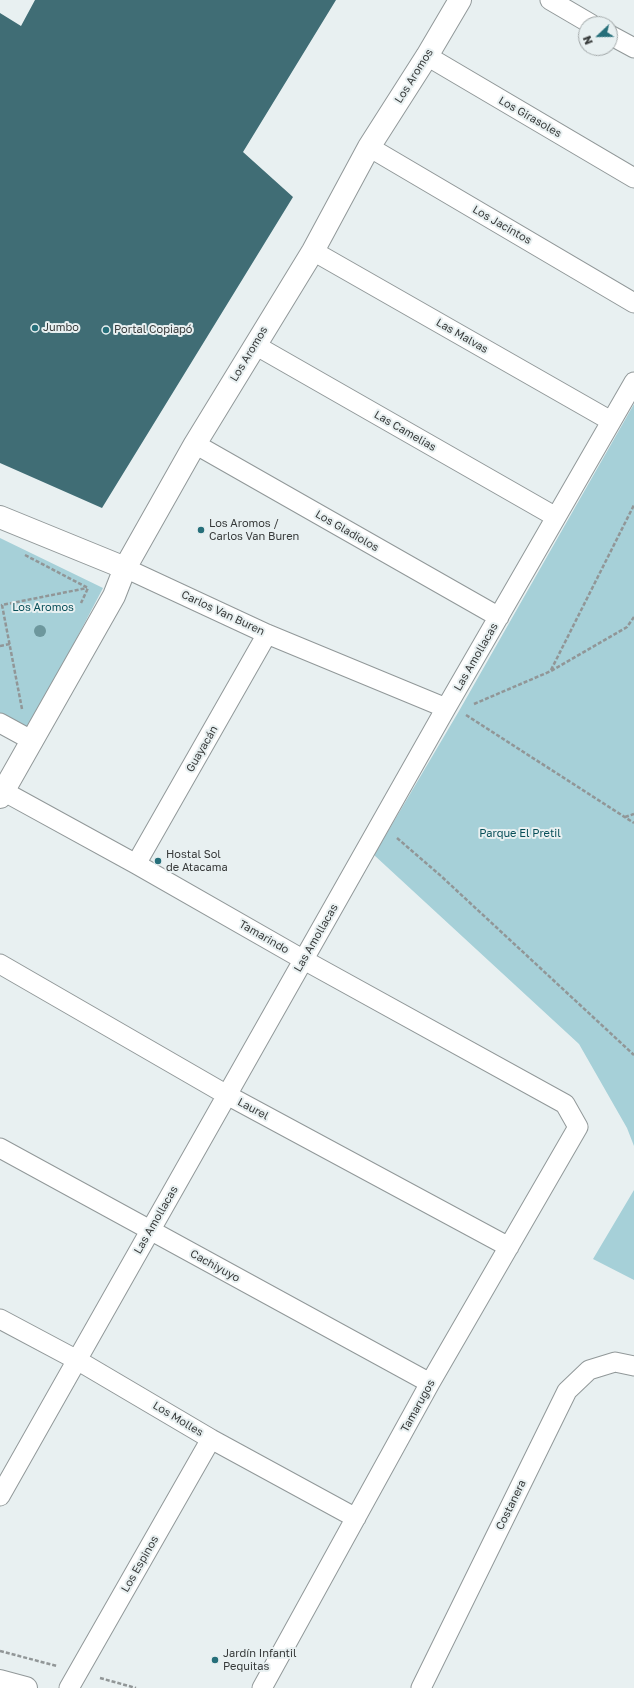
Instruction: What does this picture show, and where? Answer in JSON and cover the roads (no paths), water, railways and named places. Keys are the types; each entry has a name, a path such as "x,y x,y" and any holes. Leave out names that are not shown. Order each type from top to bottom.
{"street":[{"name":"Los Aromos","path":"2,794 114,596 125,568 195,444 313,251 369,147 460,0"},
{"path":"550,0 578,16"},
{"path":"618,39 634,48"},
{"name":"Los Girasoles","path":"426,56 634,178"},
{"name":"Los Jacintos","path":"369,147 634,303"},
{"name":"Las Malvas","path":"313,251 611,421"},
{"name":"Las Camelias","path":"255,345 556,517"},
{"name":"Las Amollacas","path":"0,1496 446,708 634,382"},
{"name":"Los Gladiolos","path":"195,444 499,617"},
{"name":"Carlos Van Buren","path":"0,517 125,568 268,634 446,708"},
{"name":"Guayacán","path":"136,864 268,634"},
{"path":"0,724 33,741"},
{"name":"Tamarindo","path":"2,794 136,864 304,960 565,1104 578,1127"},
{"name":"Laurel","path":"0,964 227,1095 509,1247"},
{"name":"Tamarugos","path":"262,1688 430,1383 578,1127"},
{"name":"Cachiyuyo","path":"0,1148 430,1383"},
{"name":"Los Molles","path":"0,1319 77,1360 211,1439 356,1518"},
{"name":"Costanera","path":"421,1688 567,1392 589,1370 615,1362 634,1366"},
{"name":"Los Espinos","path":"69,1688 211,1439"},
{"path":"0,1681 26,1688"}],"place":[{"name":"Jumbo","path":"35,328"},
{"name":"Portal Copiapó","path":"106,330"},
{"name":"Los Aromos / Carlos Van Buren","path":"201,530"},
{"name":"Hostal Sol de Atacama","path":"158,861"},
{"name":"Jardín Infantil Pequitas","path":"215,1660"}],"park label":[{"name":"Parque El Pretil","path":"520,834"}]}
